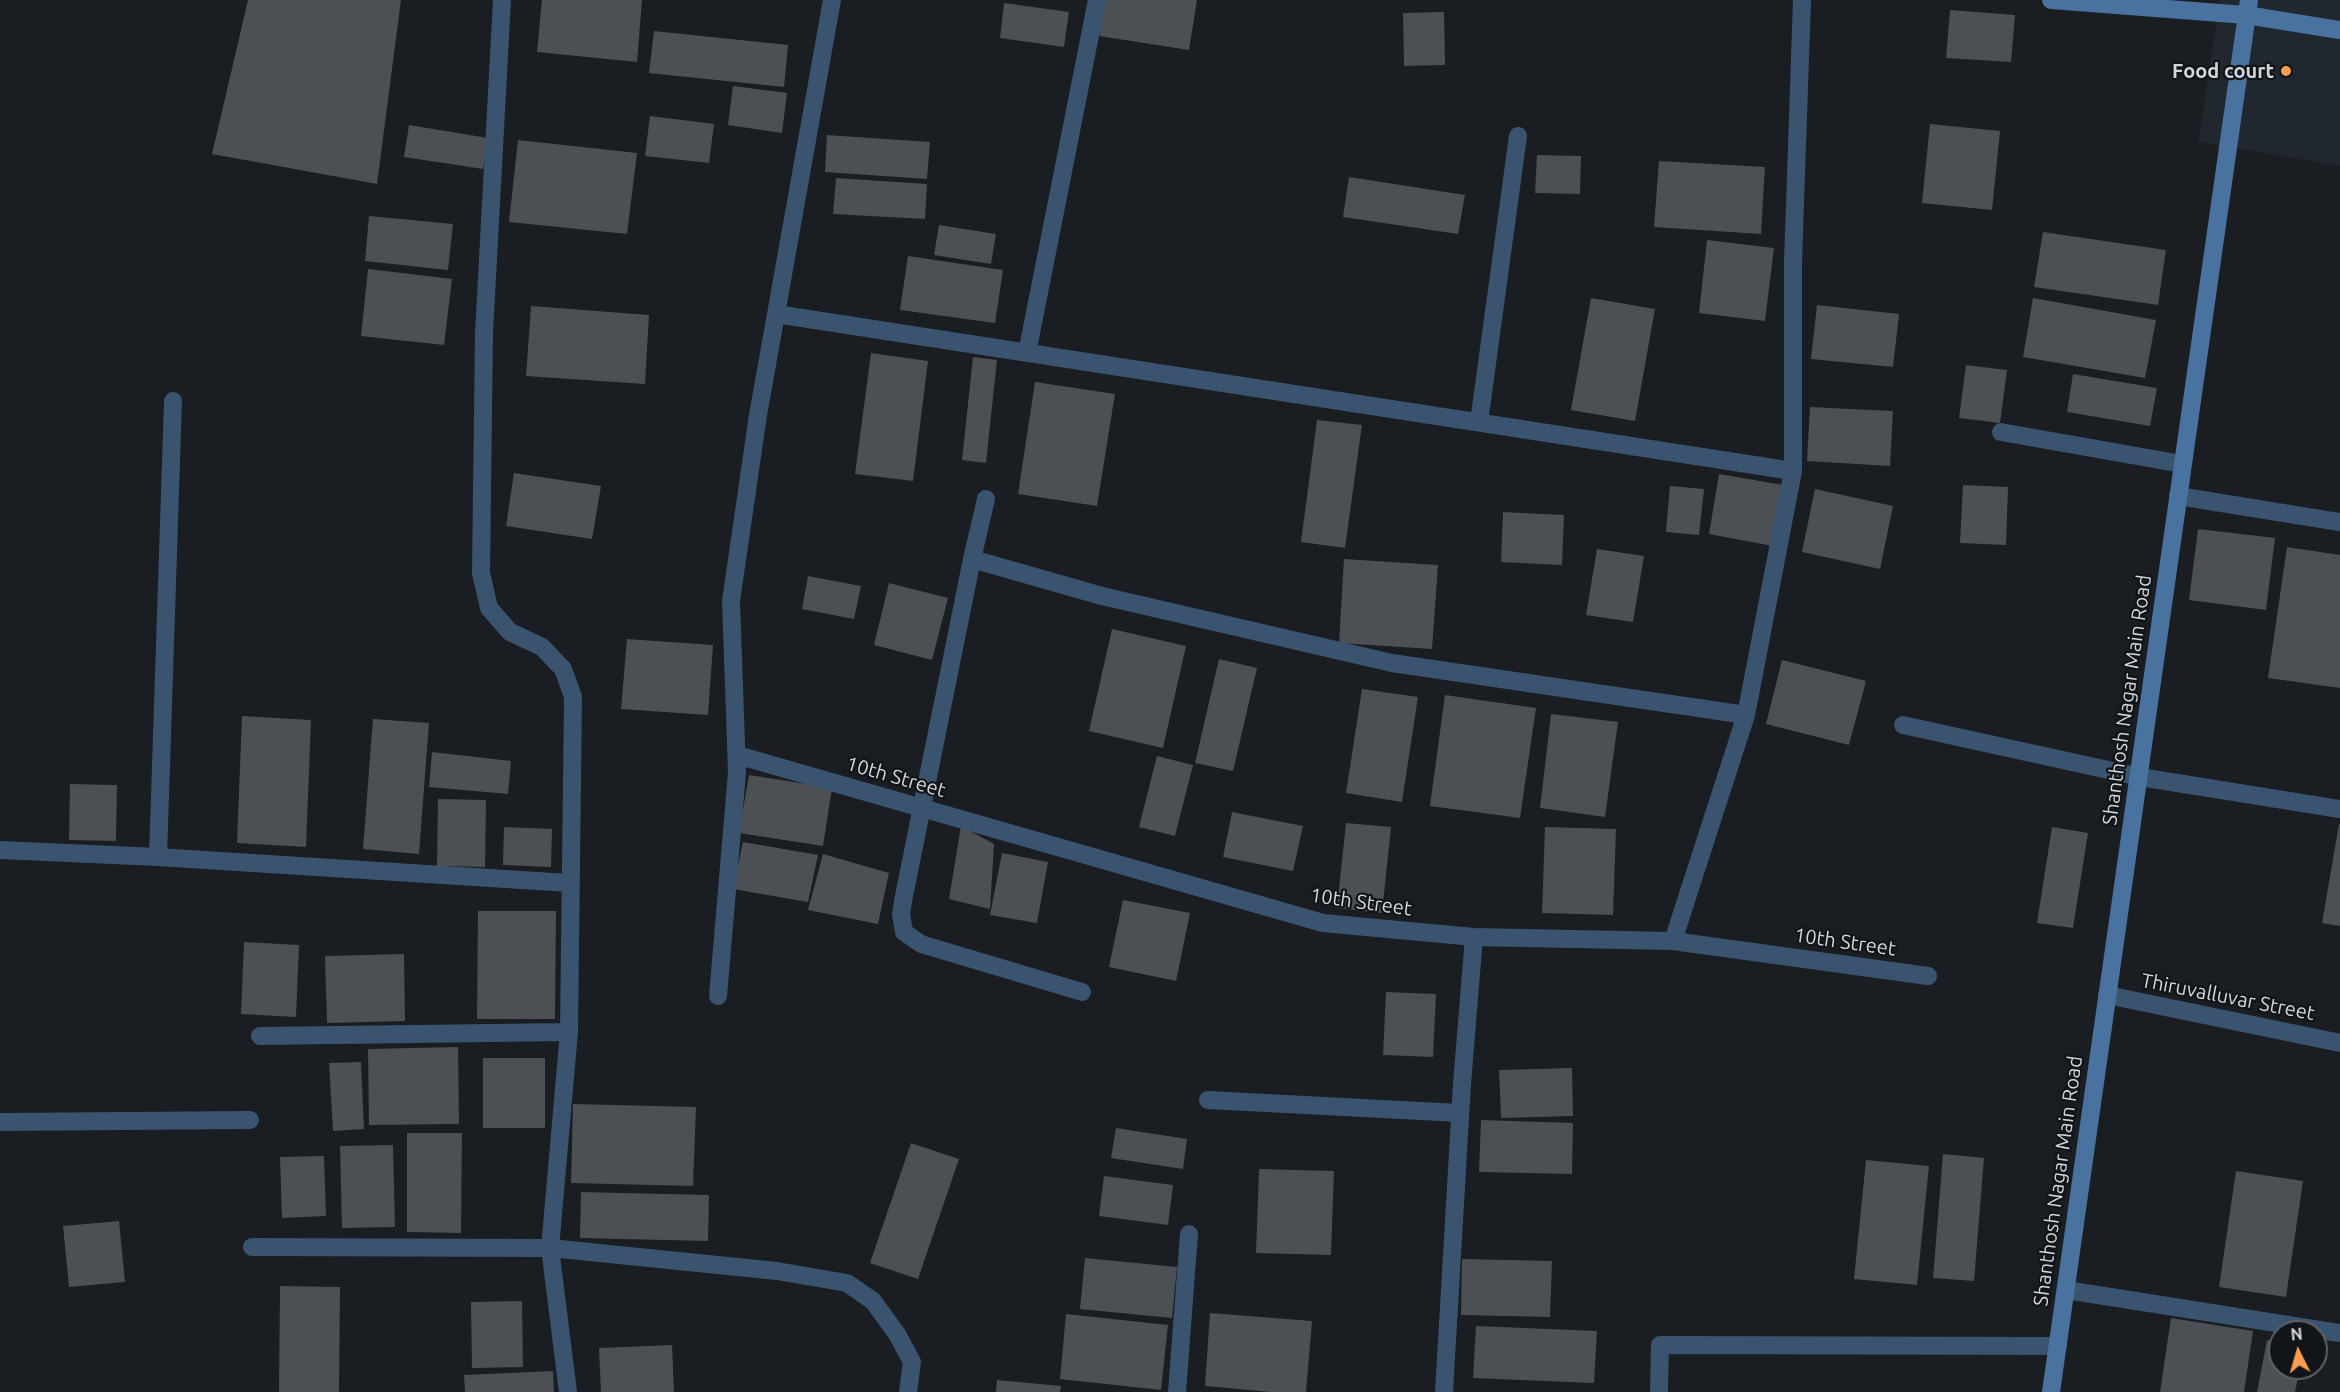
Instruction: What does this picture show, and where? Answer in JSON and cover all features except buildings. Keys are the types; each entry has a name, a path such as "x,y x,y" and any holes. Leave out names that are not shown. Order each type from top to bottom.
{"street":[{"path":"502,0 484,333 481,573 489,608 510,632 542,647 563,669 573,697 569,1032 550,1248 568,1392"},
{"path":"718,996 737,755 731,601 758,415 832,0"},
{"path":"1027,353 1097,0"},
{"path":"1673,941 1746,716 1793,471 1794,262 1802,0"},
{"path":"2051,0 2248,7 2340,30"},
{"name":"Shanthosh Nagar Main Road","path":"2051,1392 2248,7"},
{"path":"1479,422 1518,136"},
{"path":"776,314 1793,471"},
{"path":"158,857 173,401"},
{"path":"2001,432 2182,464"},
{"path":"2178,496 2340,522"},
{"path":"986,499 921,808 902,914 904,932 921,944 1083,992"},
{"path":"972,559 1102,596 1392,663 1746,716"},
{"path":"1903,725 2140,777 2340,810"},
{"name":"10th Street","path":"737,755 1323,923 1474,937 1673,941 1928,976"},
{"path":"0,850 158,857 569,883"},
{"path":"1444,1392 1460,1113 1474,937"},
{"name":"Thiruvalluvar Street","path":"2107,995 2340,1043"},
{"path":"260,1036 569,1032"},
{"path":"1208,1100 1460,1113"},
{"path":"0,1122 250,1120"},
{"path":"1177,1392 1189,1234"},
{"path":"252,1247 550,1248 777,1271 847,1283 873,1301 897,1334 912,1362 908,1392"},
{"path":"2066,1290 2340,1334"},
{"path":"1659,1392 1660,1345 2058,1346"}],"shaded area":[{"path":"2220,0 2340,0 2340,166 2198,142"}],"place":[{"name":"Food court","path":"2286,71"}]}
